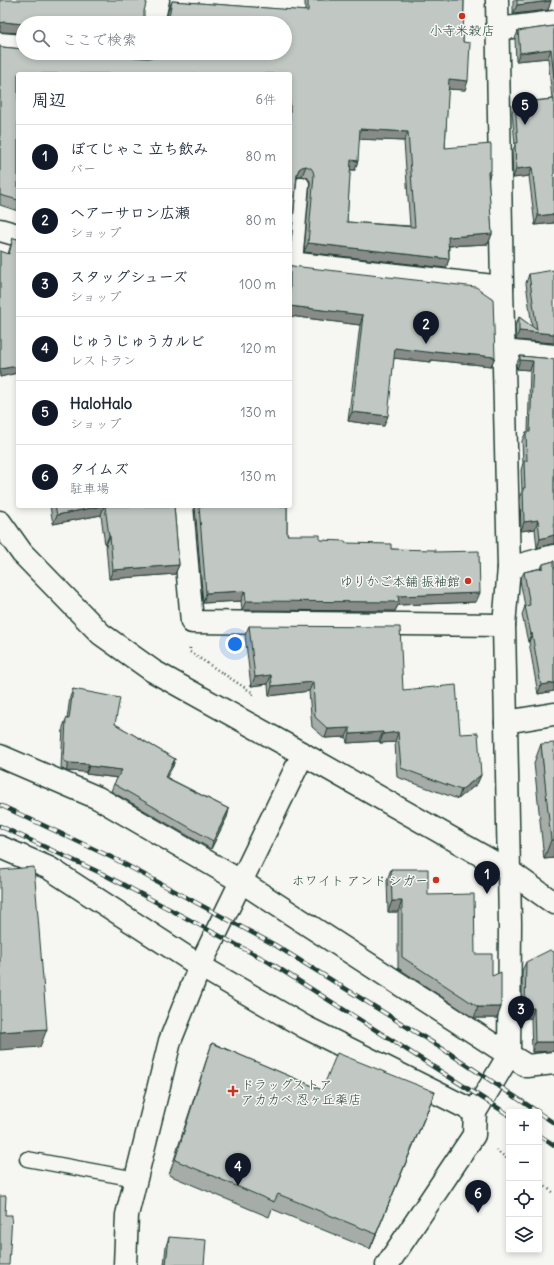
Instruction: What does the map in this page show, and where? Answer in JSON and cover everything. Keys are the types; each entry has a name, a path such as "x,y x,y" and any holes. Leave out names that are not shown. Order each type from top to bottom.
{"street":[{"path":"155,16 158,0"},
{"path":"387,1265 474,1135 475,1112 509,1055 510,924 504,625 509,568 503,351 497,0"},
{"path":"497,29 554,22"},
{"path":"0,44 16,45"},
{"path":"0,230 16,234"},
{"path":"293,263 502,287"},
{"path":"503,351 554,356"},
{"path":"182,508 192,622 504,625"},
{"path":"0,522 22,553 101,634 153,671 509,871 554,903"},
{"path":"509,568 554,556"},
{"path":"506,722 554,714"},
{"path":"125,1265 127,1215 170,1041 200,966 303,754"},
{"path":"0,756 98,798 242,882 527,1066 554,1063"},
{"path":"0,847 49,868 200,966 305,1027 475,1112"}],"lane":[{"path":"293,263 302,184"},
{"path":"27,1159 136,1179"}],"path":[{"path":"192,622 190,652 253,693 240,719"},
{"path":"542,1184 554,1193"}],"building":[{"path":"0,0 147,0 144,16 16,16 16,23 0,23"},
{"path":"308,0 464,0 463,42 470,43 468,81 449,79 445,148 491,144 491,171 488,172 492,234 448,237 449,259 308,243 314,175 311,168 306,166 299,169 297,174 292,231 292,72 16,72 16,199 0,195 0,46 16,48 16,60 292,60 292,16 169,16 172,1 308,11","holes":["360,129 408,132 415,227 347,222 351,160 358,161"]},
{"path":"517,0 551,0 551,1 517,5"},
{"path":"554,26 554,78 551,49 520,53 518,31"},
{"path":"554,99 554,214 538,216 532,167 516,169 515,143 518,143 515,103"},
{"path":"13,238 16,239 16,366 0,369 0,251 9,254"},
{"path":"292,266 476,287 493,299 495,357 434,351 434,353 395,348 388,416 352,412 363,315 292,306"},
{"path":"554,270 554,334 519,331 519,317 537,330 529,274"},
{"path":"520,356 554,359 554,535 540,539 538,520 524,522 524,461 527,461 526,432 530,432 533,361 520,360"},
{"path":"55,508 91,508 57,515"},
{"path":"105,508 174,508 179,565 113,570"},
{"path":"199,508 287,508 287,535 320,535 320,540 345,541 345,543 391,544 391,549 435,550 435,552 479,551 480,593 398,596 399,602 246,601 245,591 206,593"},
{"path":"554,561 554,683 541,685 532,633 531,634 525,606 530,605 524,572 543,568 543,564"},
{"path":"249,626 400,627 403,690 456,685 460,734 478,733 481,775 461,790 401,768 398,732 383,734 383,732 350,734 350,728 328,729 315,717 313,682 272,686 271,675 255,677"},
{"path":"73,689 120,698 115,724 175,759 165,777 229,809 213,841 114,784 122,770 89,766 89,764 69,763 64,761 66,719 69,719"},
{"path":"554,743 554,840 551,840 541,744"},
{"path":"34,867 47,1029 0,1032 0,870"},
{"path":"391,869 428,869 428,895 474,894 475,954 492,954 492,976 501,972 501,1007 478,1007 402,957 402,901 392,901"},
{"path":"550,950 554,952 554,1042 535,1042 534,1008 525,1008 526,962"},
{"path":"212,1043 322,1090 337,1053 435,1092 376,1234 278,1194 274,1202 175,1160"},
{"path":"0,1196 6,1196 5,1215 12,1215 9,1265 0,1265"},
{"path":"169,1237 206,1240 204,1265 166,1265"}],"railway":[{"path":"0,805 113,858 275,945 446,1051 533,1109"},
{"path":"0,826 105,875 269,962 506,1113"},
{"path":"542,1115 554,1123"},
{"path":"542,1137 554,1145"}],"place":[{"name":"小寺米穀店","path":"462,16"},
{"name":"HaloHalo","path":"525,125"},
{"name":"ヘアーサロン広瀬","path":"426,344"},
{"name":"ゆりかご本舗 振袖館","path":"468,581"},
{"name":"ホワイト アンド シガー","path":"436,880"},
{"name":"ぼてじゃこ 立ち飲み","path":"487,894"},
{"name":"スタッグシューズ","path":"521,1029"},
{"name":"ドラッグストア アカカベ 忍ヶ丘薬店","path":"233,1091"},
{"name":"じゅうじゅうカルビ","path":"238,1186"},
{"name":"タイムズ","path":"478,1213"}]}
